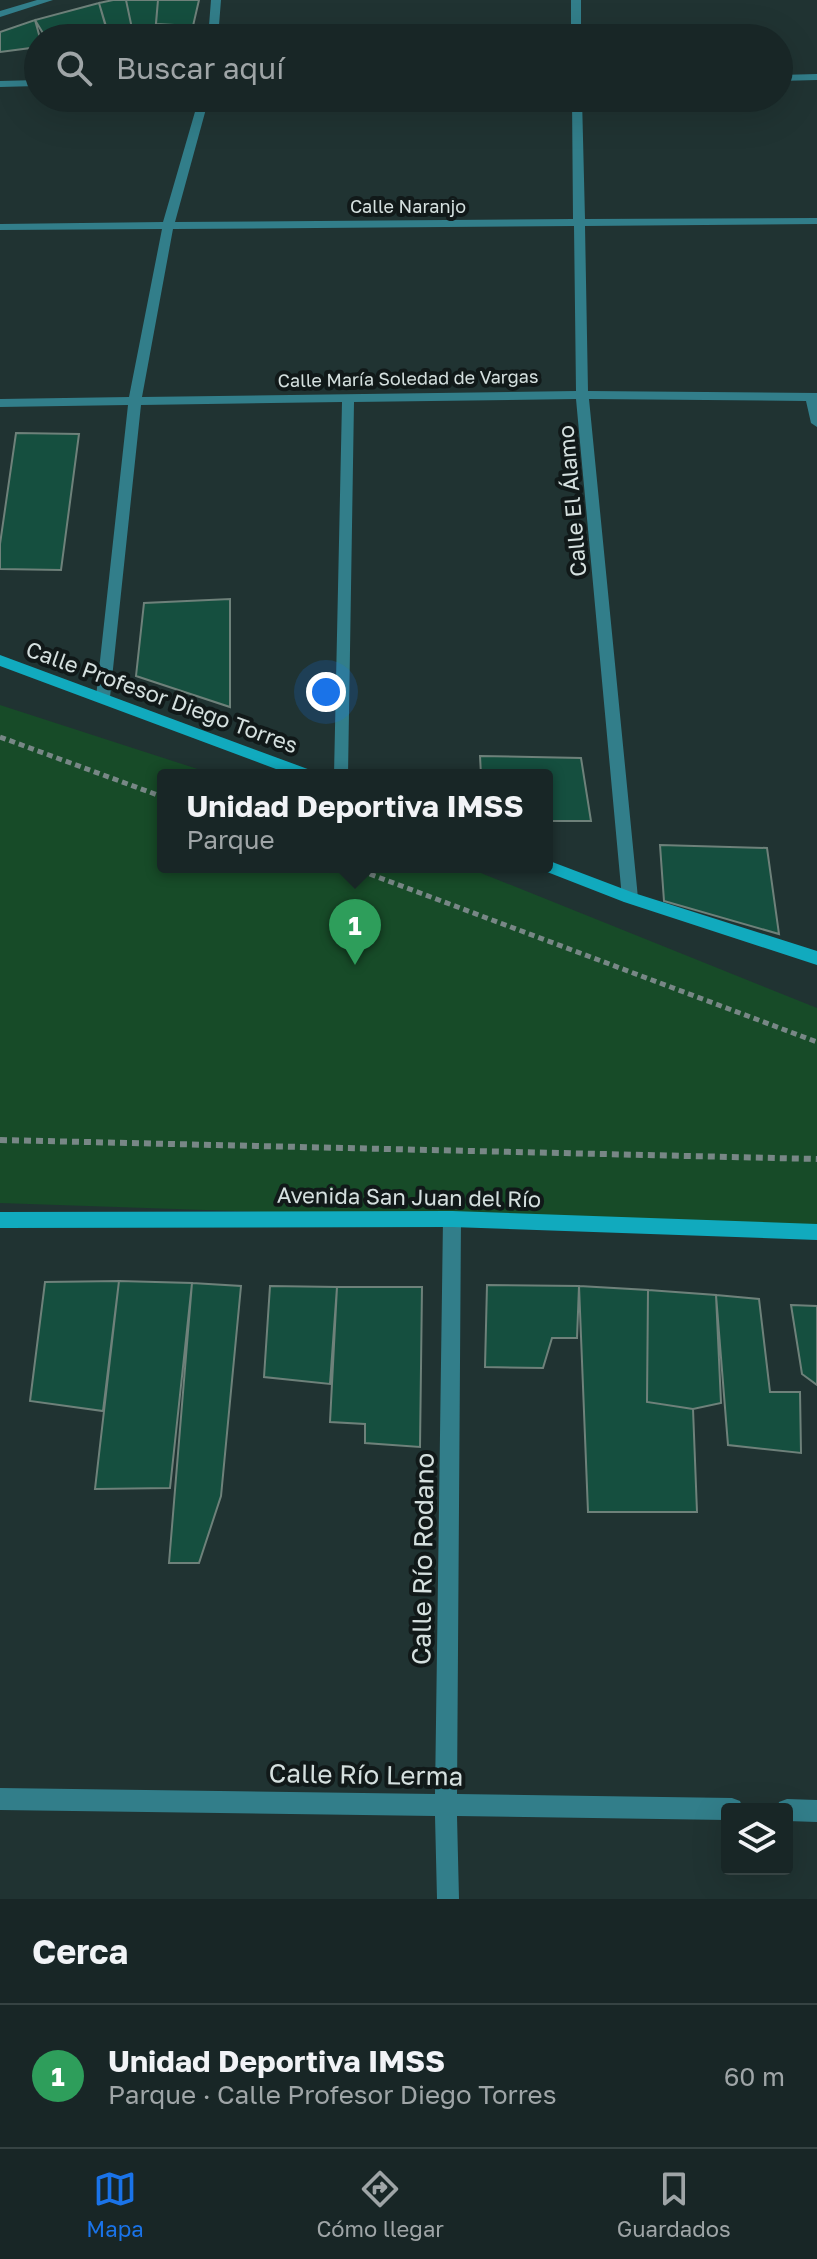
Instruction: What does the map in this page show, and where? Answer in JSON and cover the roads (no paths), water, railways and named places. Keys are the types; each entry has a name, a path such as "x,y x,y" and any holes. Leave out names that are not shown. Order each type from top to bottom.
{"street":[{"path":"0,14 48,0"},
{"path":"214,24 216,0"},
{"path":"576,0 576,24"},
{"path":"793,78 817,77"},
{"path":"0,84 24,83"},
{"path":"103,697 135,400 168,226 200,112"},
{"name":"Calle El Álamo","path":"577,112 582,395 630,898"},
{"name":"Calle Naranjo","path":"0,227 817,221"},
{"name":"Calle María Soledad de Vargas","path":"0,403 582,395 814,397"},
{"path":"814,397 817,423"},
{"path":"341,769 348,398"},
{"name":"Calle Profesor Diego Torres","path":"0,660 292,769"},
{"path":"553,868 630,898 817,958"},
{"name":"Avenida San Juan del Río","path":"0,1220 452,1219 817,1232"},
{"name":"Calle Río Rodano","path":"448,1899 446,1803 452,1219"},
{"name":"Calle Río Lerma","path":"0,1799 721,1809"},
{"path":"793,1810 817,1811"}],"place":[{"name":"Unidad Deportiva IMSS","path":"355,965"}]}
